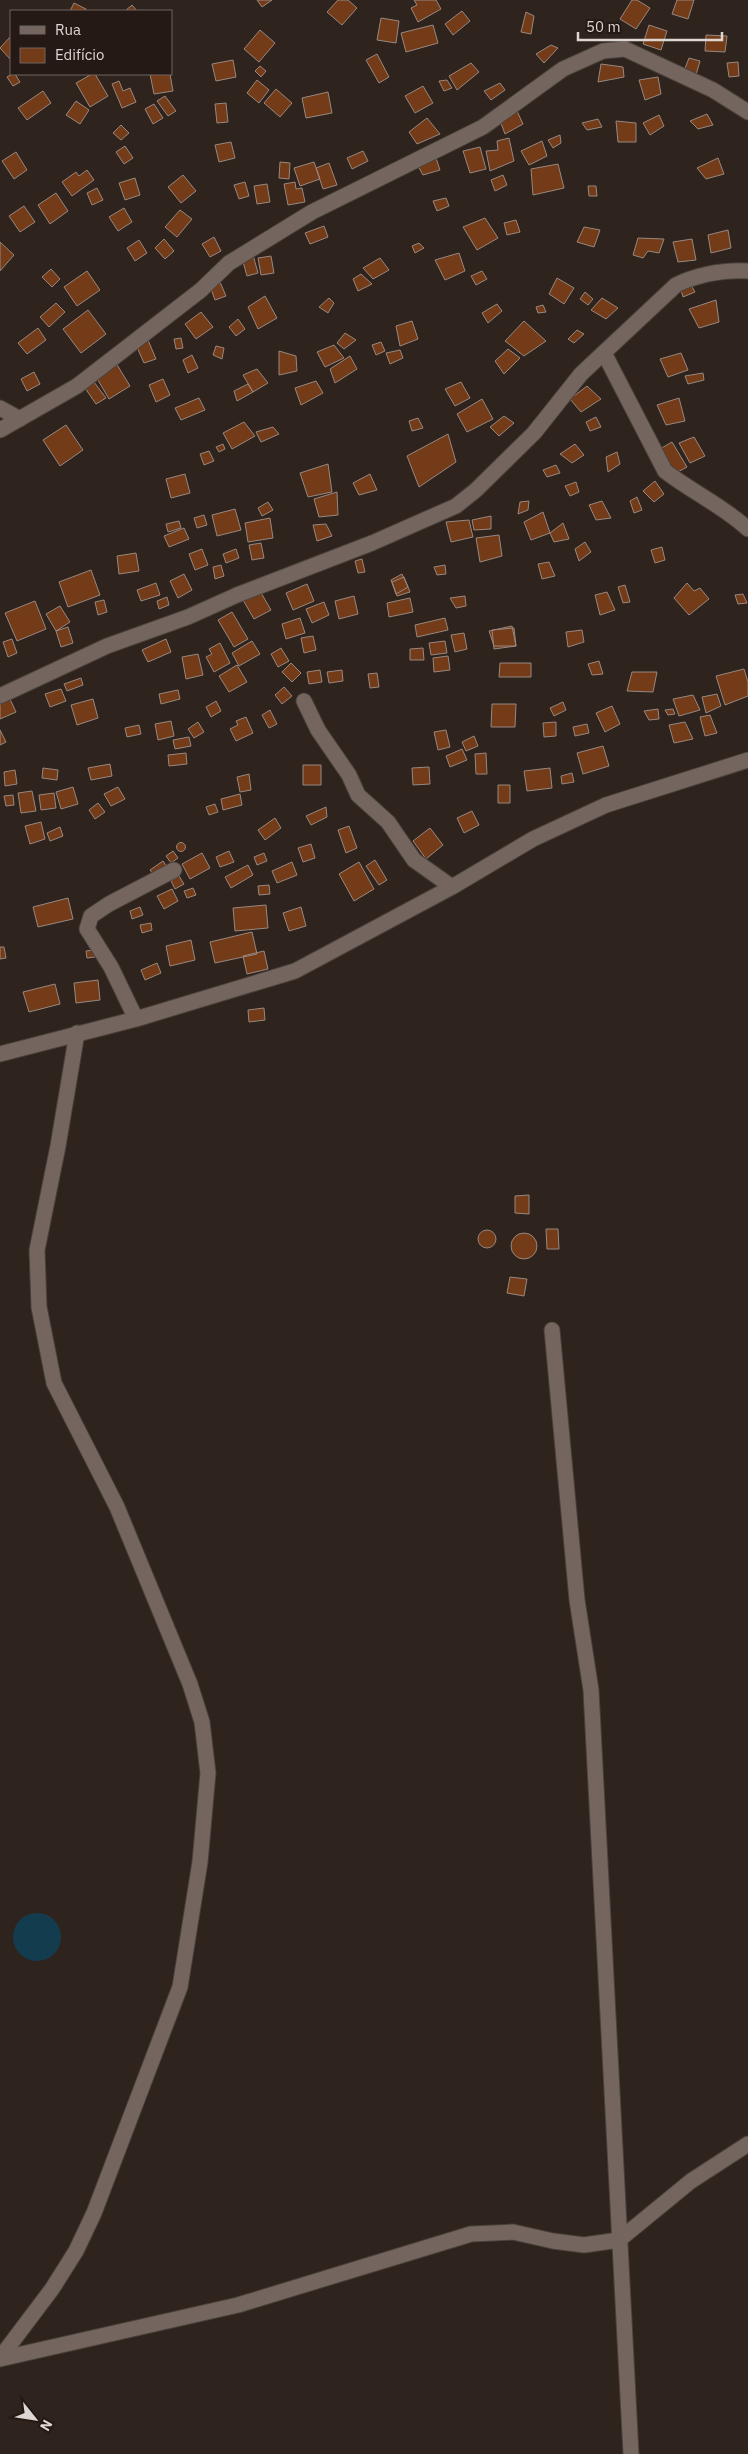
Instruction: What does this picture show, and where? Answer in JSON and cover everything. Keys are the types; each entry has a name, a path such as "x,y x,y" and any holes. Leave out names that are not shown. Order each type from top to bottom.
{"street":[{"path":"0,430 77,386 201,290 229,263 312,212 483,126 562,69 603,51 625,49 713,90 748,112"},
{"path":"0,696 107,646 372,543 456,506 476,490 534,433 581,374 676,285 694,277 719,271 748,271"},
{"path":"604,353 666,471 680,483 735,517 748,529"},
{"path":"0,408 20,419"},
{"path":"304,701 318,730 349,775 358,795 388,822 414,860 452,888"},
{"path":"0,1054 136,1019 295,971 452,888 534,839 606,806 699,778 748,760"},
{"path":"136,1019 111,967 87,929 91,916 174,870"},
{"path":"0,2358 52,2289 76,2251 94,2213 180,1988 200,1862 208,1773 202,1722 190,1684 117,1507 54,1383 39,1307 37,1250 58,1146 77,1033"},
{"path":"552,1330 577,1600 591,1690 631,2454"},
{"path":"0,2358 238,2305 471,2234 513,2232 553,2242 584,2245 619,2240 692,2181 748,2144"}],"water":[{"path":"32,1913 42,1913 54,1920 61,1932 61,1942 54,1954 42,1961 32,1961 24,1957 17,1950 13,1942 13,1932 17,1924 24,1917"}],"building":[{"path":"257,0 272,0 262,7"},
{"path":"338,0 348,0 357,8 342,25 327,12"},
{"path":"414,0 436,0 441,9 418,22 411,8 417,5"},
{"path":"632,0 637,0 650,8 636,29 620,19"},
{"path":"677,0 694,0 688,19 672,14"},
{"path":"74,3 86,9 86,10 70,10"},
{"path":"132,5 136,10 126,10"},
{"path":"462,11 470,21 453,35 445,24"},
{"path":"526,12 534,16 531,34 521,32"},
{"path":"381,18 399,21 396,43 377,40"},
{"path":"433,25 438,43 406,52 401,33"},
{"path":"649,25 667,31 661,50 643,44"},
{"path":"260,30 275,43 259,62 244,49"},
{"path":"706,35 727,36 725,52 705,51"},
{"path":"10,37 10,59 0,48"},
{"path":"551,45 558,48 544,63 536,54"},
{"path":"377,54 389,77 379,83 366,60"},
{"path":"689,58 700,61 696,75 684,71"},
{"path":"233,60 236,77 216,81 212,64"},
{"path":"738,62 739,76 729,77 727,63"},
{"path":"471,63 479,72 457,90 449,76"},
{"path":"601,64 623,67 624,77 598,82"},
{"path":"260,66 266,71 261,77 255,71"},
{"path":"16,75 20,82 13,86 7,77"},
{"path":"90,75 96,75 108,96 90,107 76,83"},
{"path":"150,75 170,75 173,91 154,94"},
{"path":"658,77 661,94 645,100 639,80"},
{"path":"257,80 269,90 259,103 247,93"},
{"path":"447,80 452,88 444,91 439,81"},
{"path":"119,81 123,91 130,88 136,102 122,108 112,84"},
{"path":"500,83 505,90 491,100 484,91"},
{"path":"423,86 433,103 415,113 405,96"},
{"path":"276,89 292,103 280,117 264,103"},
{"path":"43,91 51,103 27,120 18,108"},
{"path":"328,92 332,113 306,118 302,98"},
{"path":"165,96 176,111 168,116 157,101"},
{"path":"76,101 89,110 80,124 66,115"},
{"path":"226,103 228,122 217,123 215,104"},
{"path":"154,104 163,118 153,124 145,109"},
{"path":"517,111 523,124 505,134 499,118"},
{"path":"707,114 713,125 698,129 690,121"},
{"path":"659,115 664,126 650,135 643,123"},
{"path":"427,118 440,134 417,144 409,132"},
{"path":"598,119 602,127 587,130 582,123"},
{"path":"616,121 636,123 636,142 618,142"},
{"path":"121,125 129,133 121,140 113,133"},
{"path":"560,135 561,143 553,148 548,140"},
{"path":"509,138 514,161 490,171 486,151 498,150 497,141"},
{"path":"542,141 547,156 529,165 521,151"},
{"path":"231,142 235,158 219,162 215,145"},
{"path":"125,146 133,158 124,164 116,152"},
{"path":"480,147 486,169 470,173 463,151"},
{"path":"363,151 368,161 352,169 347,158"},
{"path":"16,152 27,170 14,179 2,161"},
{"path":"436,158 440,170 423,175 418,166"},
{"path":"718,158 724,174 706,179 697,168"},
{"path":"280,162 290,163 289,179 279,178"},
{"path":"314,162 320,179 300,186 294,168"},
{"path":"329,163 337,185 323,189 316,168"},
{"path":"558,164 564,188 533,195 531,169"},
{"path":"87,170 94,180 72,196 62,182 76,172 79,176"},
{"path":"183,175 196,191 181,203 168,187"},
{"path":"503,175 507,185 495,191 491,180"},
{"path":"135,178 140,195 125,200 119,183"},
{"path":"245,182 249,196 239,199 234,185"},
{"path":"295,182 296,189 302,188 305,202 288,205 284,184"},
{"path":"267,184 270,202 257,204 254,186"},
{"path":"588,186 596,186 597,196 589,196"},
{"path":"97,188 103,200 92,205 87,193"},
{"path":"56,193 68,211 50,224 38,205"},
{"path":"446,198 449,206 437,211 433,201"},
{"path":"24,206 35,222 20,232 9,216"},
{"path":"124,208 132,222 118,231 109,217"},
{"path":"180,210 192,219 177,237 165,227"},
{"path":"485,218 498,238 477,250 463,227"},
{"path":"516,220 520,232 507,235 504,223"},
{"path":"324,226 328,237 310,244 305,233"},
{"path":"584,227 600,230 594,247 577,242"},
{"path":"728,230 731,248 711,253 708,235"},
{"path":"214,237 221,251 210,257 202,244"},
{"path":"638,238 664,239 659,253 648,251 643,258 633,255"},
{"path":"164,239 174,251 165,259 155,248"},
{"path":"692,239 696,260 678,262 673,242"},
{"path":"139,240 147,253 135,261 127,248"},
{"path":"0,242 14,255 0,271"},
{"path":"419,243 424,248 415,253 412,246"},
{"path":"459,253 465,271 445,280 435,260"},
{"path":"253,255 258,273 247,276 242,258"},
{"path":"271,256 274,273 261,275 258,258"},
{"path":"380,258 389,270 373,279 363,268"},
{"path":"51,269 60,279 52,287 42,277"},
{"path":"87,271 100,290 77,306 64,287"},
{"path":"482,271 487,279 476,285 471,276"},
{"path":"361,274 372,284 358,291 353,279"},
{"path":"557,278 574,288 564,304 549,294"},
{"path":"220,282 226,296 215,300 210,286"},
{"path":"691,285 695,292 683,297 681,290"},
{"path":"585,292 593,299 588,305 580,299"},
{"path":"265,296 277,318 258,329 248,307"},
{"path":"329,298 334,303 328,313 319,307"},
{"path":"602,298 618,308 606,319 591,310"},
{"path":"716,300 719,322 699,328 689,309"},
{"path":"56,303 65,312 49,327 40,317"},
{"path":"497,304 502,311 488,323 482,313"},
{"path":"543,305 546,312 538,313 536,307"},
{"path":"88,310 106,334 81,353 63,329"},
{"path":"201,312 213,327 196,339 185,324"},
{"path":"238,319 245,329 236,336 229,327"},
{"path":"412,321 418,339 400,346 396,326"},
{"path":"524,321 546,341 524,356 505,341"},
{"path":"38,328 46,340 27,354 18,343"},
{"path":"577,330 584,334 574,343 568,339"},
{"path":"345,333 356,340 344,349 337,343"},
{"path":"181,338 183,348 176,349 174,339"},
{"path":"148,340 156,359 144,363 136,345"},
{"path":"381,342 385,351 376,355 372,345"},
{"path":"334,345 344,358 325,367 317,352"},
{"path":"216,346 224,348 222,359 213,355"},
{"path":"508,349 520,358 504,374 495,361"},
{"path":"400,350 403,358 390,364 386,353"},
{"path":"279,351 296,356 297,371 279,375"},
{"path":"681,353 688,370 668,377 660,359"},
{"path":"192,355 198,368 188,373 183,360"},
{"path":"350,356 357,369 335,383 330,369"},
{"path":"116,363 130,386 109,399 95,375"},
{"path":"257,369 268,383 253,392 243,375"},
{"path":"34,372 40,384 27,391 21,379"},
{"path":"703,373 704,380 688,384 685,376"},
{"path":"163,379 170,395 156,402 149,385"},
{"path":"316,381 323,393 301,405 295,388"},
{"path":"94,382 106,398 96,404 85,388"},
{"path":"461,382 470,398 455,406 445,389"},
{"path":"248,384 253,392 237,401 234,391"},
{"path":"587,386 601,399 581,412 570,399"},
{"path":"199,398 205,410 181,420 175,408"},
{"path":"679,398 685,421 666,425 657,405"},
{"path":"482,399 493,419 467,432 457,414"},
{"path":"504,416 514,423 499,436 490,427"},
{"path":"596,417 601,427 590,431 586,422"},
{"path":"418,418 423,428 412,431 409,421"},
{"path":"244,422 255,436 232,449 223,433"},
{"path":"66,425 83,450 60,466 43,440"},
{"path":"273,427 279,434 261,442 256,432"},
{"path":"448,434 456,462 419,487 407,456"},
{"path":"694,437 705,456 690,463 679,443"},
{"path":"672,442 687,467 674,474 660,449"},
{"path":"223,444 225,449 219,452 216,447"},
{"path":"575,444 584,455 572,463 560,454"},
{"path":"209,451 214,461 204,465 200,454"},
{"path":"617,452 620,464 608,472 606,457"},
{"path":"328,464 332,492 308,497 300,473"},
{"path":"556,465 560,473 547,477 543,470"},
{"path":"185,474 190,493 171,498 166,479"},
{"path":"370,474 377,490 359,495 353,483"},
{"path":"655,481 664,494 654,502 643,491"},
{"path":"576,482 579,492 570,496 565,486"},
{"path":"337,492 338,515 319,517 314,499"},
{"path":"637,497 642,510 634,513 630,501"},
{"path":"529,501 528,510 518,514 520,502"},
{"path":"602,501 611,518 596,520 589,505"},
{"path":"268,502 273,510 262,516 258,508"},
{"path":"235,509 241,530 217,536 212,515"},
{"path":"543,512 550,533 531,540 524,522"},
{"path":"204,515 207,525 197,528 194,518"},
{"path":"491,516 491,529 474,530 472,520"},
{"path":"270,518 273,538 248,542 245,523"},
{"path":"469,520 473,537 451,542 446,522"},
{"path":"179,521 181,528 168,532 166,524"},
{"path":"563,523 569,539 554,542 550,533"},
{"path":"326,524 332,536 317,541 313,525"},
{"path":"184,528 189,539 169,547 164,536"},
{"path":"499,535 502,556 480,562 476,538"},
{"path":"585,542 591,552 579,561 575,549"},
{"path":"261,543 264,558 252,560 249,545"},
{"path":"662,547 665,560 655,563 651,550"},
{"path":"202,549 208,565 195,570 189,554"},
{"path":"236,549 239,558 226,563 223,554"},
{"path":"136,553 139,571 119,574 117,556"},
{"path":"362,559 365,572 358,573 355,561"},
{"path":"549,562 555,576 542,579 538,564"},
{"path":"221,565 224,576 215,579 213,567"},
{"path":"445,565 446,574 437,575 434,567"},
{"path":"91,570 100,595 68,607 59,582"},
{"path":"184,574 192,590 178,598 170,581"},
{"path":"402,574 408,587 396,594 391,580"},
{"path":"404,577 410,592 397,596 392,582"},
{"path":"156,583 160,595 141,601 137,590"},
{"path":"687,583 694,591 700,588 709,599 689,615 674,598"},
{"path":"307,584 314,601 293,610 286,593"},
{"path":"625,585 630,602 623,603 618,587"},
{"path":"260,591 271,610 254,619 243,600"},
{"path":"607,592 615,610 600,615 595,595"},
{"path":"743,594 747,603 738,604 735,595"},
{"path":"354,596 358,614 339,619 335,601"},
{"path":"465,596 466,606 456,608 450,598"},
{"path":"167,597 169,605 159,609 157,601"},
{"path":"410,598 413,612 389,617 387,603"},
{"path":"104,600 107,612 98,615 95,602"},
{"path":"35,601 46,629 17,641 5,613"},
{"path":"324,602 329,615 312,623 306,609"},
{"path":"60,606 70,622 56,631 46,614"},
{"path":"232,612 248,639 234,647 218,620"},
{"path":"300,618 305,633 286,639 282,624"},
{"path":"445,618 448,630 417,637 415,625"},
{"path":"512,626 516,646 494,646 489,631"},
{"path":"68,627 73,643 61,647 56,631"},
{"path":"514,628 516,646 494,649 492,630"},
{"path":"582,630 584,642 568,647 566,632"},
{"path":"464,633 467,649 455,652 451,635"},
{"path":"313,636 316,650 304,653 301,638"},
{"path":"12,639 17,653 8,657 3,642"},
{"path":"166,639 171,652 148,662 142,650"},
{"path":"252,641 260,654 239,666 232,653"},
{"path":"445,641 447,653 431,655 429,643"},
{"path":"220,643 230,663 214,672 206,657 212,654 209,649"},
{"path":"281,648 289,661 278,667 271,654"},
{"path":"423,648 424,660 410,660 410,649"},
{"path":"198,654 203,675 186,679 182,657"},
{"path":"448,656 450,670 434,672 433,658"},
{"path":"599,661 603,674 592,675 588,664"},
{"path":"291,663 301,673 292,682 282,672"},
{"path":"500,663 531,663 531,677 499,677"},
{"path":"237,665 247,682 229,692 219,676"},
{"path":"744,669 748,682 748,696 725,705 716,676"},
{"path":"320,670 322,682 309,684 307,672"},
{"path":"342,670 343,681 329,683 327,672"},
{"path":"632,672 657,672 653,692 627,691"},
{"path":"377,673 379,687 370,688 368,674"},
{"path":"81,678 83,685 67,691 64,684"},
{"path":"284,687 292,696 282,704 275,695"},
{"path":"61,689 66,701 50,707 45,694"},
{"path":"178,690 180,699 161,704 159,694"},
{"path":"717,694 721,706 706,713 702,697"},
{"path":"693,695 700,710 679,716 673,699"},
{"path":"9,697 16,712 0,719 0,700"},
{"path":"93,699 98,718 77,725 71,705"},
{"path":"216,701 221,711 211,717 206,707"},
{"path":"563,702 566,710 554,716 550,708"},
{"path":"492,704 516,704 515,727 491,727"},
{"path":"612,706 620,724 605,732 596,713"},
{"path":"658,709 659,719 649,720 644,711"},
{"path":"673,709 675,714 668,715 665,710"},
{"path":"270,710 277,724 269,728 262,715"},
{"path":"710,715 717,733 705,736 700,717"},
{"path":"246,717 253,733 236,741 230,729 238,725 236,721"},
{"path":"171,721 174,736 158,740 155,724"},
{"path":"198,722 204,732 194,738 188,729"},
{"path":"556,722 556,736 544,737 543,723"},
{"path":"685,722 693,739 674,743 669,725"},
{"path":"587,724 589,733 575,736 573,727"},
{"path":"139,725 141,734 127,737 125,728"},
{"path":"0,730 6,742 0,745"},
{"path":"446,730 450,747 438,750 434,732"},
{"path":"474,736 478,746 466,751 462,742"},
{"path":"189,737 191,746 175,749 173,740"},
{"path":"603,746 609,766 583,774 577,753"},
{"path":"462,749 467,760 450,767 446,756"},
{"path":"186,753 187,764 169,766 168,755"},
{"path":"486,753 487,774 476,774 475,754"},
{"path":"110,764 112,776 91,780 88,768"},
{"path":"303,765 321,765 321,785 303,785"},
{"path":"429,767 430,784 413,785 412,768"},
{"path":"43,768 58,770 57,780 42,778"},
{"path":"550,768 552,788 527,791 524,771"},
{"path":"15,770 17,784 5,786 4,772"},
{"path":"572,773 574,782 562,784 561,776"},
{"path":"249,774 251,790 240,792 237,777"},
{"path":"498,785 510,785 510,803 498,803"},
{"path":"73,787 78,804 61,809 56,792"},
{"path":"118,787 125,799 111,806 104,794"},
{"path":"32,791 36,811 21,813 18,793"},
{"path":"54,793 56,808 41,810 39,795"},
{"path":"240,794 242,805 223,810 221,799"},
{"path":"13,795 14,805 6,806 4,796"},
{"path":"98,803 105,812 95,819 89,810"},
{"path":"215,804 218,812 209,815 206,807"},
{"path":"326,807 327,817 311,825 306,816"},
{"path":"472,811 479,825 464,833 457,818"},
{"path":"275,818 281,828 265,840 258,830"},
{"path":"41,822 45,839 30,844 25,826"},
{"path":"349,826 357,848 346,853 338,830"},
{"path":"60,827 63,836 50,841 47,833"},
{"path":"430,828 443,845 426,859 413,841"},
{"path":"181,843 185,847 181,851 177,847"},
{"path":"311,844 315,858 303,862 298,848"},
{"path":"173,851 178,858 171,863 166,856"},
{"path":"229,851 234,862 220,867 216,857"},
{"path":"202,853 210,868 190,879 182,864"},
{"path":"264,853 267,861 257,865 254,857"},
{"path":"375,860 387,880 379,885 366,866"},
{"path":"163,861 169,870 157,879 150,870"},
{"path":"292,862 297,875 277,883 272,871"},
{"path":"359,862 374,889 354,901 339,874"},
{"path":"248,865 253,875 231,888 225,877"},
{"path":"179,876 184,884 175,889 171,881"},
{"path":"269,885 270,894 259,895 258,886"},
{"path":"193,888 196,895 187,898 184,891"},
{"path":"172,889 178,901 164,909 157,896"},
{"path":"68,898 73,919 38,927 33,907"},
{"path":"266,905 268,928 235,931 233,908"},
{"path":"140,907 143,915 132,919 130,911"},
{"path":"301,907 306,926 289,931 283,913"},
{"path":"151,923 152,930 142,933 140,925"},
{"path":"252,932 257,954 215,963 210,942"},
{"path":"191,940 195,960 170,966 166,946"},
{"path":"0,947 4,947 6,958 0,959"},
{"path":"93,950 95,957 87,958 86,951"},
{"path":"264,951 268,969 247,974 243,956"},
{"path":"157,963 161,973 145,980 141,970"},
{"path":"98,980 100,1000 76,1003 74,983"},
{"path":"55,984 60,1004 29,1012 23,992"},
{"path":"264,1008 265,1020 249,1022 248,1010"},
{"path":"529,1195 529,1214 515,1213 515,1196"},
{"path":"546,1229 558,1229 559,1249 547,1249"},
{"path":"483,1230 491,1230 496,1235 494,1246 483,1248 478,1243 478,1235"},
{"path":"524,1233 533,1237 537,1246 533,1255 524,1259 515,1255 511,1246 515,1237"},
{"path":"510,1277 527,1279 524,1296 507,1293"}]}
